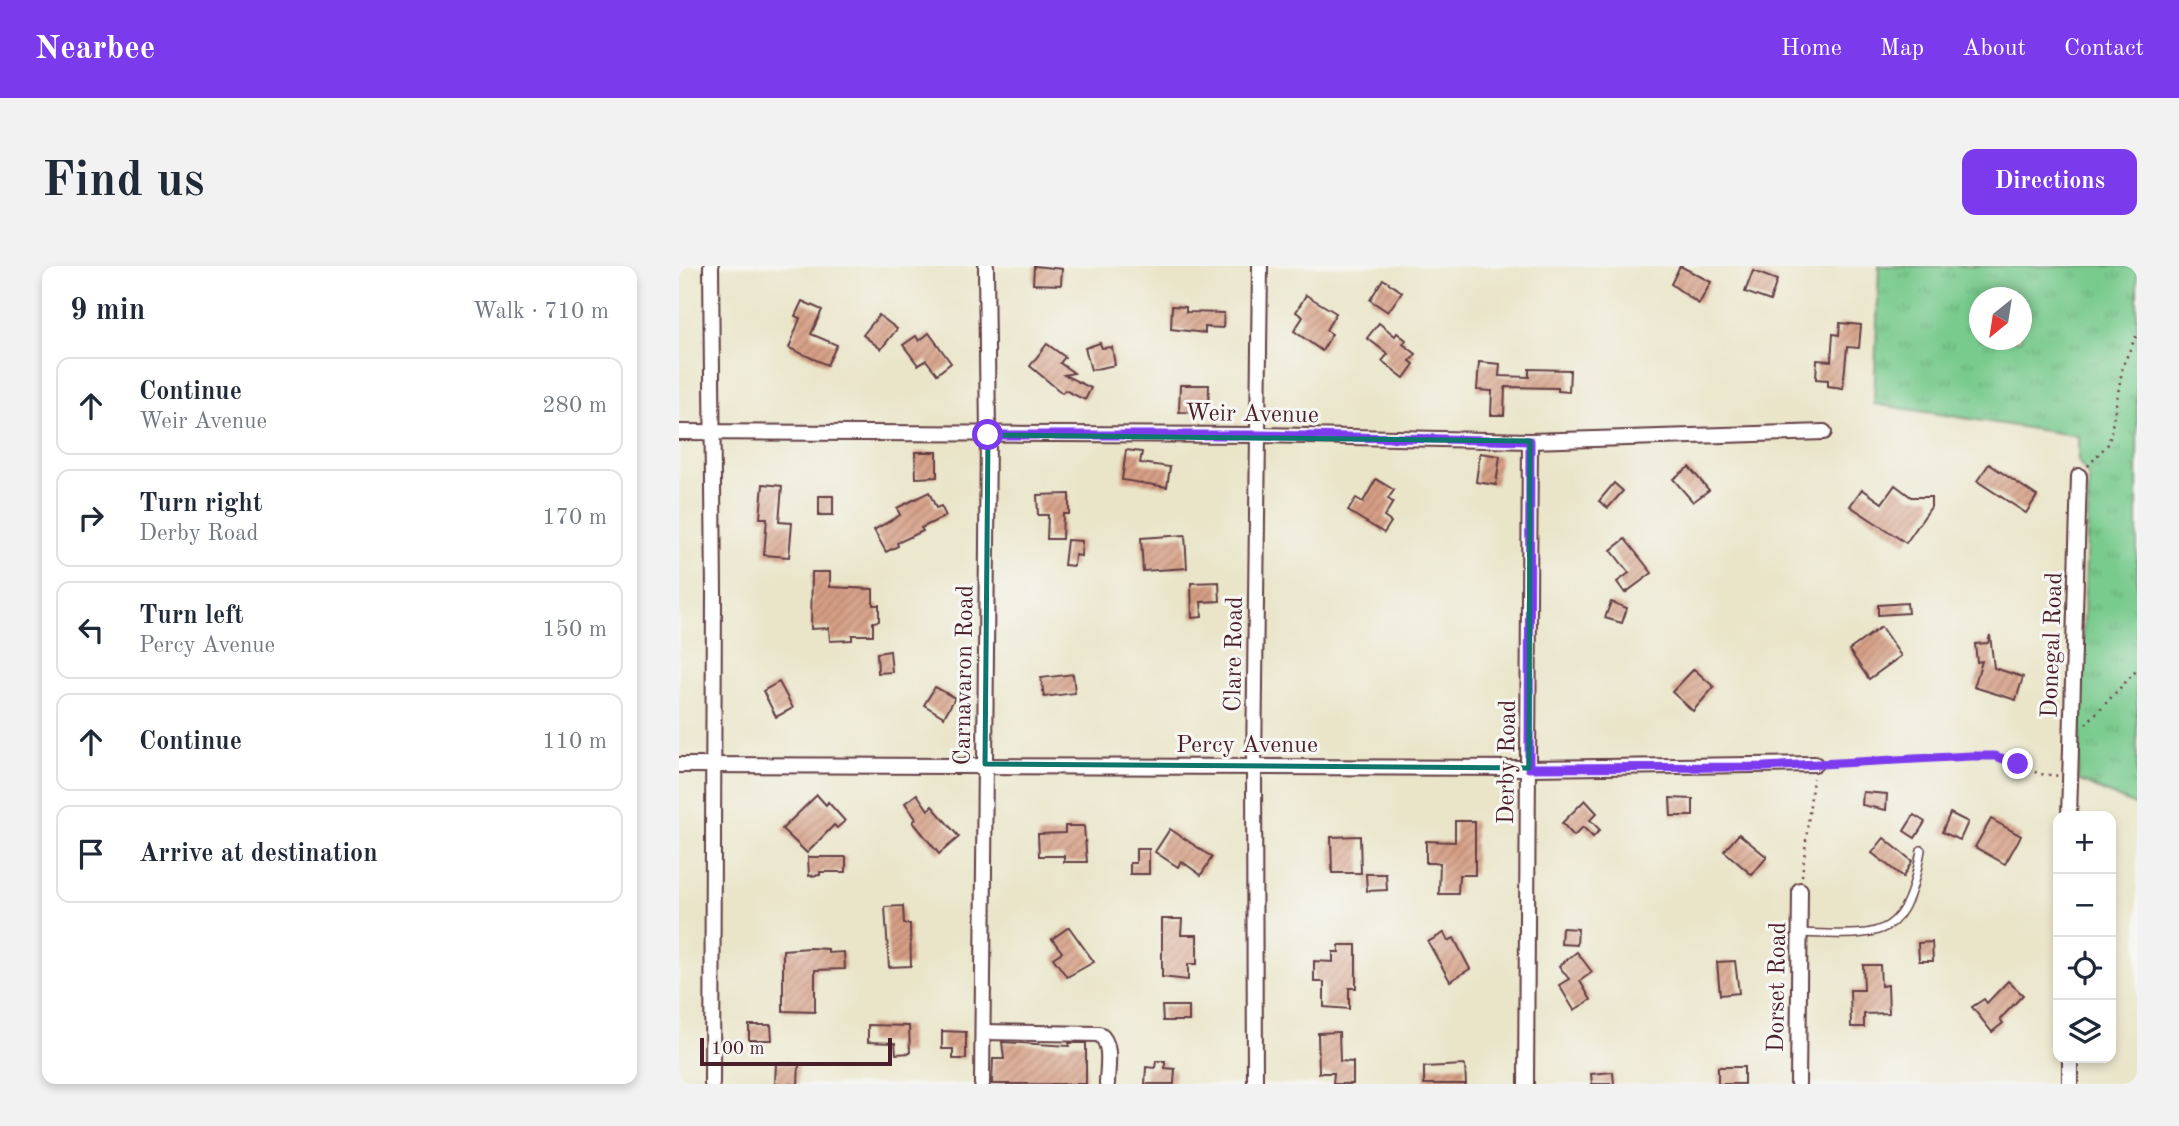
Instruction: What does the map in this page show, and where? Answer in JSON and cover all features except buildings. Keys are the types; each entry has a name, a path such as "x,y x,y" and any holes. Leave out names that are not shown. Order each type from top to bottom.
{"street":[{"path":"711,266 714,593 712,1084"},
{"name":"Carnavaron Road","path":"982,1084 988,435 986,266"},
{"name":"Clare Road","path":"1255,1084 1254,767 1260,266"},
{"name":"Weir Avenue","path":"679,432 1260,435 1530,441 1824,432"},
{"name":"Derby Road","path":"1527,1084 1530,441"},
{"name":"Donegal Road","path":"2069,811 2079,476"},
{"name":"Percy Avenue","path":"679,765 1529,768 1815,764"},
{"name":"Dorset Road","path":"1798,1084 1800,890"},
{"path":"983,1032 1099,1034 1105,1037 1107,1046 1107,1084"},
{"path":"2070,1063 2070,1084"}],"lane":[{"path":"1800,933 1878,933 1895,922 1914,892 1921,850"}],"path":[{"path":"2079,476 2109,443 2123,365 2137,334"},
{"path":"2071,739 2109,703 2137,670"},
{"path":"1800,890 1815,764 1995,756 2041,774 2069,776"}],"highlighted area":[{"path":"988,435 1530,441 1529,768 985,764"}],"green space":[{"path":"1879,266 2137,266 2137,806 2078,780 2089,478 2078,461 2078,436 1874,404"}],"route":[{"path":"988,435 1260,435 1530,441 1529,768 1763,767 1971,756 1995,756 2018,764"}]}
